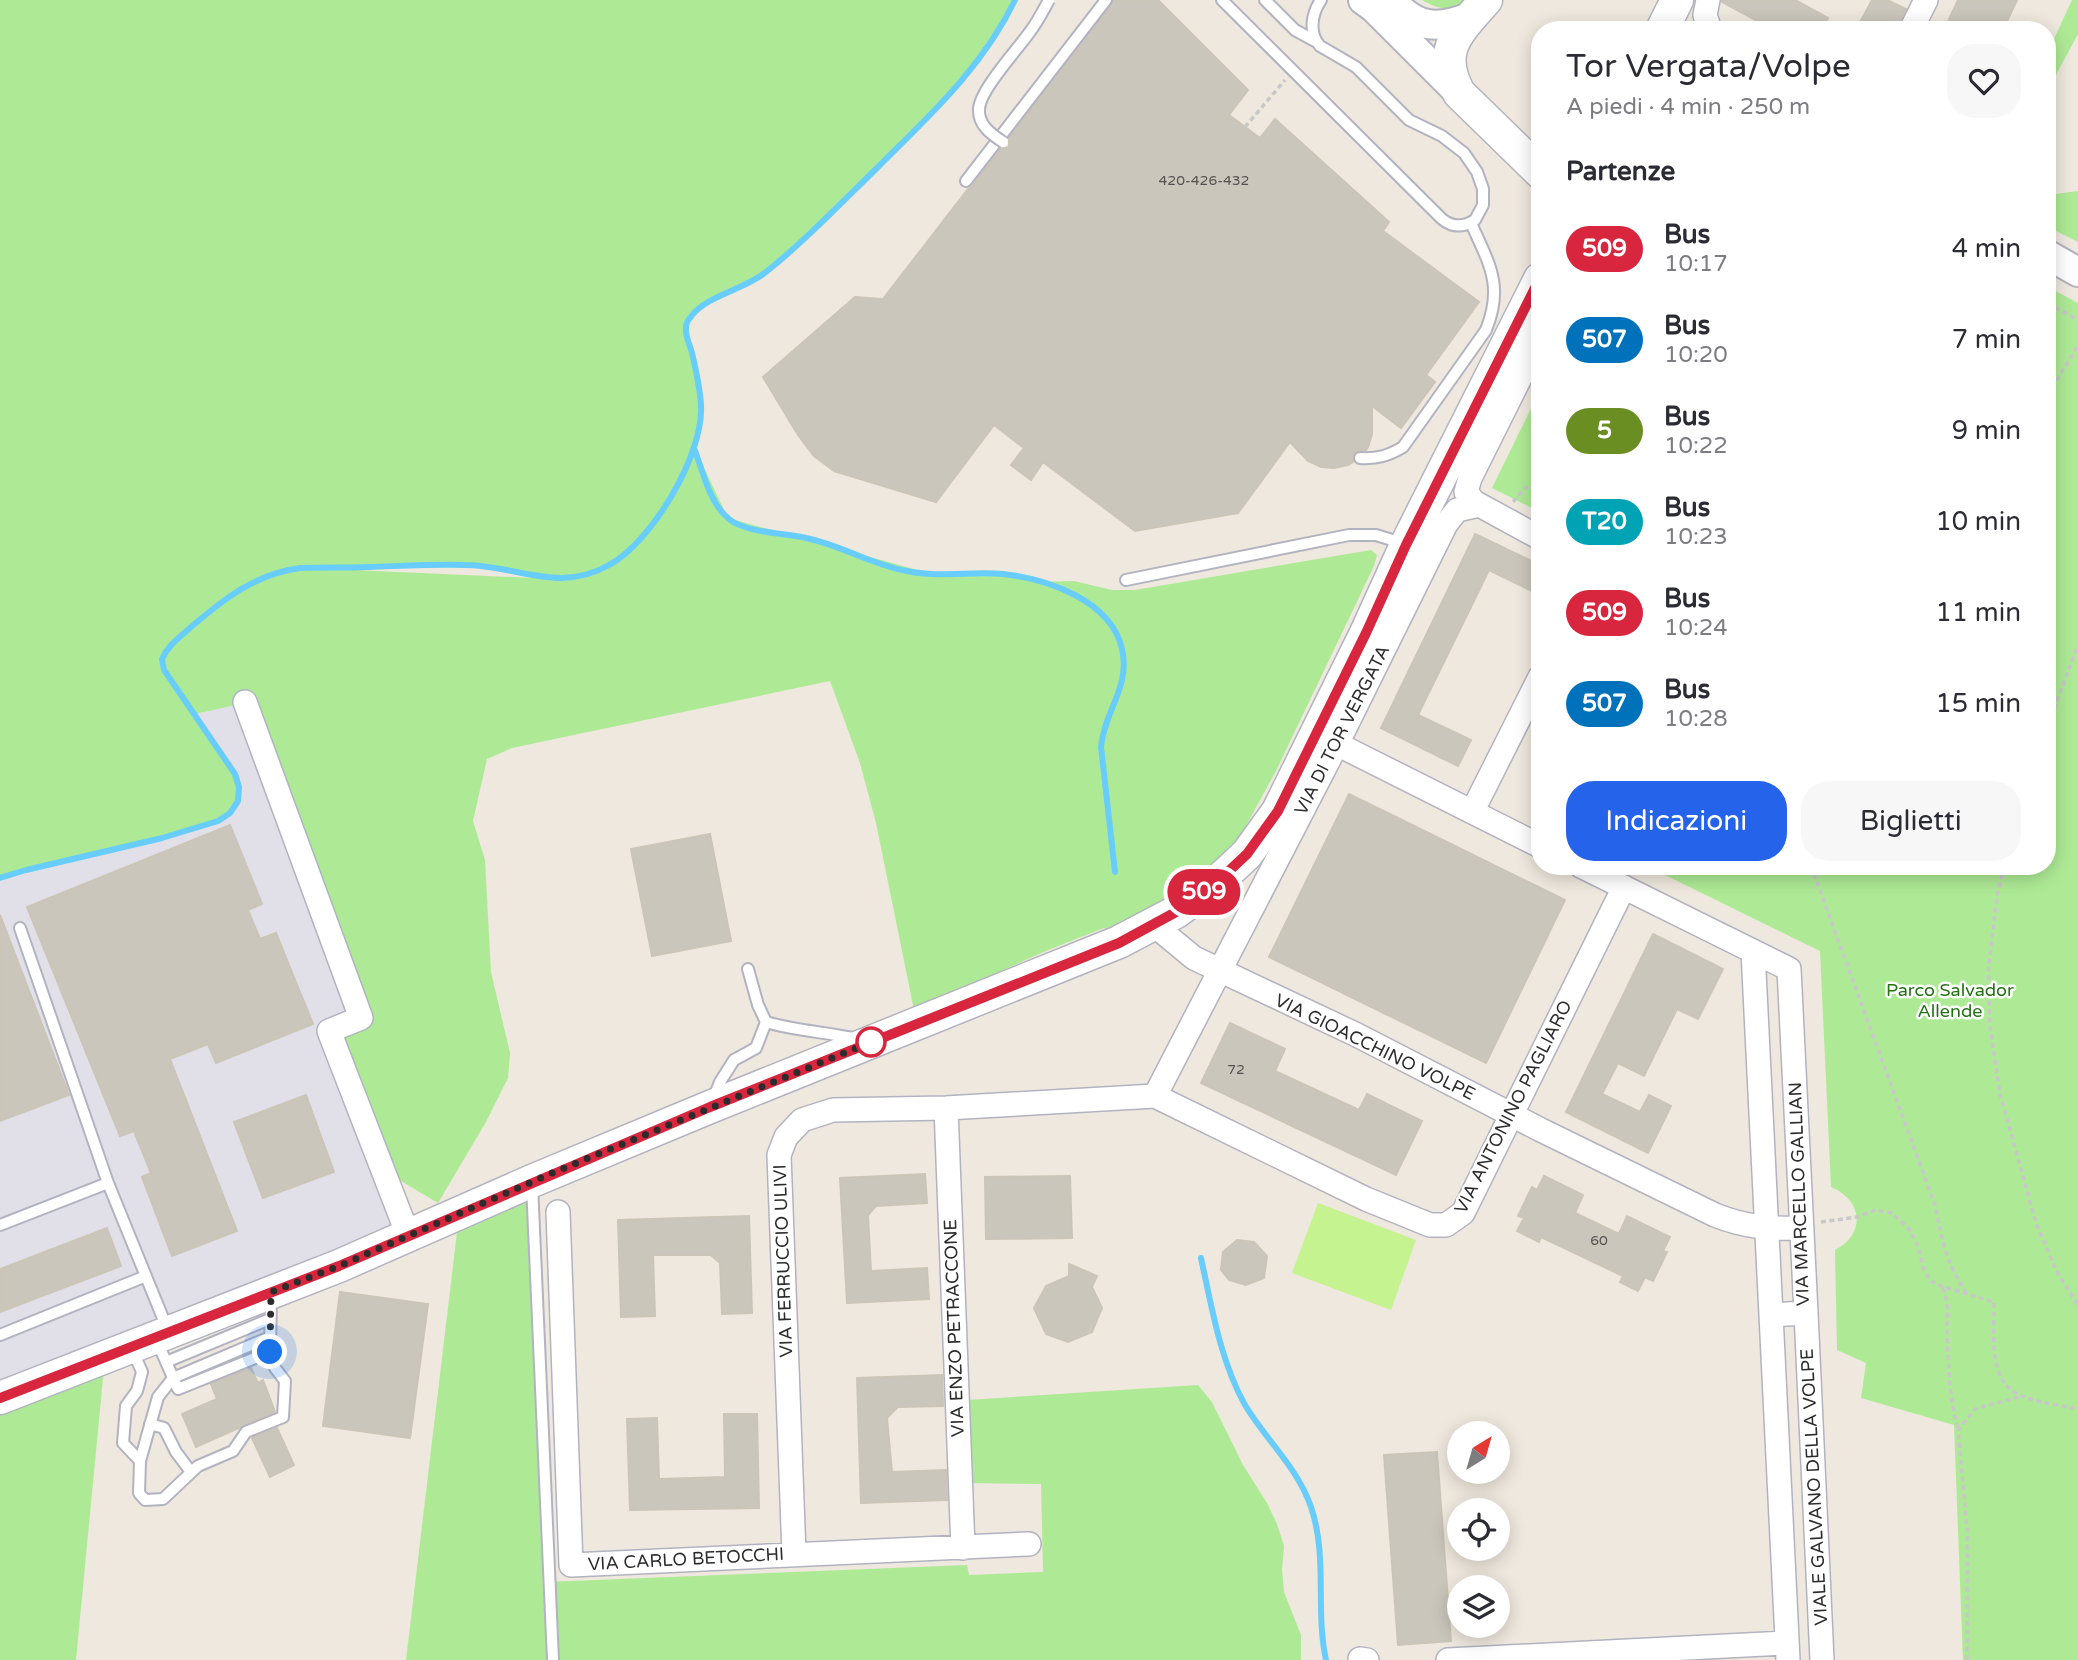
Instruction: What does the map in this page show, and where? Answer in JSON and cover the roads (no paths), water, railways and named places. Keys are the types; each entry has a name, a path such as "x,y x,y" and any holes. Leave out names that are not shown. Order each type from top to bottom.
{"main road":[{"path":"1666,21 1677,0"},
{"path":"1479,8 1456,38 1448,57 1451,77 1459,93 1531,160"},
{"name":"VIA DI TOR VERGATA","path":"0,1398 271,1305 339,1266 532,1181 1119,943 1154,925 1216,883 1237,865 1259,839 1287,793 1406,545 1467,482 1531,303"}],"street":[{"path":"1363,0 1459,93"},
{"path":"1391,0 1406,15 1428,26 1447,26 1479,8"},
{"path":"1707,21 1705,15 1708,0"},
{"path":"1915,21 1926,0"},
{"path":"2056,260 2078,272"},
{"name":"VIA DI TOR VERGATA","path":"1155,1096 1446,524 1457,510 1467,482 1531,356"},
{"path":"1467,482 1503,519 1531,533"},
{"path":"1472,812 1531,695"},
{"path":"245,702 361,1018 329,1031 408,1235"},
{"path":"1336,744 1531,842"},
{"name":"VIA MARCELLO GALLIAN","path":"1599,875 1789,968 1806,1314 1771,1315 1753,951"},
{"name":"VIA ANTONINO PAGLIARO","path":"1155,1096 1366,1199 1430,1225 1451,1223 1463,1213 1624,887"},
{"path":"1154,925 1194,958 1218,970"},
{"name":"VIA GIOACCHINO VOLPE","path":"1218,970 1357,1035 1715,1215 1739,1224 1766,1229 1802,1228"},
{"name":"VIA FERRUCCIO ULIVI","path":"794,1554 779,1155 786,1137 802,1120 833,1111 946,1108 1155,1096"},
{"name":"VIA ENZO PETRACCONE","path":"946,1108 962,1548"},
{"name":"VIA CARLO BETOCCHI","path":"558,1212 571,1565 1029,1544"},
{"name":"VIALE GALVANO DELLA VOLPE","path":"1806,1314 1822,1660"},
{"name":"VIALE GALVANO DELLA VOLPE","path":"1771,1315 1787,1651"},
{"path":"1448,1660 1787,1651"},
{"path":"1360,1659 1367,1660"}],"lane":[{"path":"1003,142 986,130 978,107 986,91 1029,34 1049,0"},
{"path":"966,180 1106,0"},
{"path":"1222,0 1442,219 1451,225 1471,223 1481,211 1483,189 1477,172 1464,153 1442,136 1409,120 1356,67 1295,30 1265,0"},
{"path":"1315,41 1314,16 1321,0"},
{"path":"1360,458 1375,459 1390,455 1403,447 1486,330 1493,311 1495,283 1471,223"},
{"path":"1126,580 1349,535 1376,535 1406,545"},
{"path":"20,928 108,1183 146,1276 155,1344 178,1390 270,1352"},
{"path":"748,969 758,1005 766,1022 790,1030 826,1031 870,1042"},
{"path":"710,1107 725,1072 734,1060 755,1048 766,1022"},
{"path":"532,1181 554,1660"},
{"path":"0,1225 108,1183"},
{"path":"0,1335 146,1276"},
{"path":"270,1337 173,1378 158,1396 141,1461 139,1493 145,1500 163,1499 198,1466 233,1451 246,1432 283,1417 285,1381 275,1368 270,1352 271,1305"},
{"path":"141,1461 123,1443 126,1406 137,1391 142,1372 155,1344"},
{"path":"150,1424 164,1428 176,1452 191,1472"}],"waterway":[{"path":"0,878 162,838 218,821 230,813 238,801 239,787 235,774 164,670 162,659 175,642 203,617 254,582 300,568 441,565 484,566 537,576 572,577 609,565 625,554 658,517 685,471 694,447 700,425 701,405 686,327 696,310 766,272 837,208 954,89 987,47 1015,0"},
{"path":"694,448 716,504 736,524 819,541 907,571 931,574 1003,574 1039,581 1075,595 1105,617 1116,632 1124,662 1120,687 1101,747 1115,872"},
{"path":"1201,1258 1218,1333 1236,1388 1253,1418 1298,1480 1311,1507 1319,1545 1321,1622 1326,1660"}],"park label":[{"name":"Parco Salvador Allende","path":"1950,1000"}]}
